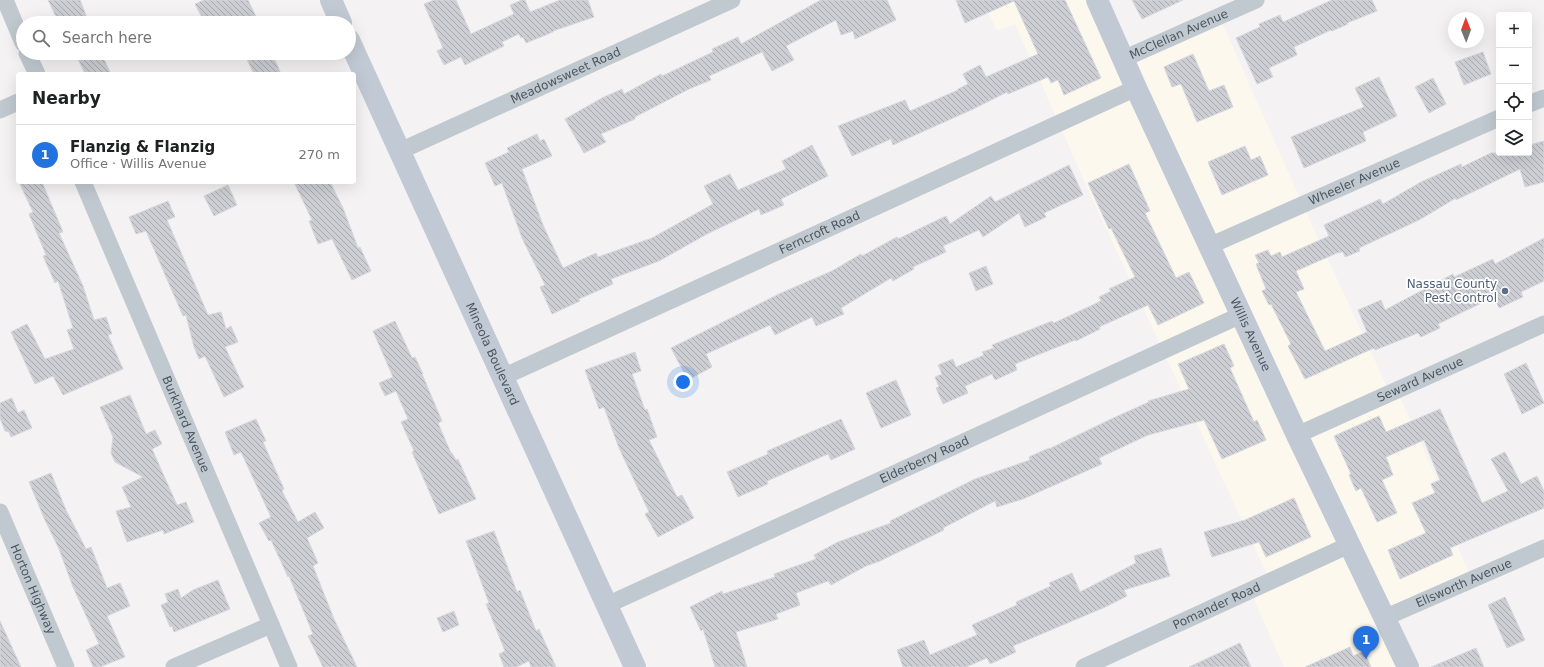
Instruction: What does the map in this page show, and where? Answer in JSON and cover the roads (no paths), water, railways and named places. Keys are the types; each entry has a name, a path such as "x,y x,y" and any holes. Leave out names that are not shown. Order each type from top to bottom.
{"main road":[{"path":"330,0 338,16"},
{"name":"Willis Avenue","path":"1098,0 1136,88 1296,435 1408,667"},
{"name":"Mineola Boulevard","path":"356,55 635,667"}],"street":[{"path":"5,0 16,26"},
{"name":"Meadowsweet Road","path":"400,152 732,0"},
{"name":"McClellan Avenue","path":"1123,59 1256,0"},
{"path":"31,60 35,72"},
{"name":"Ferncroft Road","path":"502,377 1136,88"},
{"path":"1532,103 1544,98"},
{"path":"0,110 16,103"},
{"name":"Wheeler Avenue","path":"1209,246 1496,119"},
{"name":"Burkhard Avenue","path":"84,184 289,667"},
{"name":"Elderberry Road","path":"607,604 1241,314"},
{"name":"Seward Avenue","path":"1296,435 1544,324"},
{"name":"Horton Highway","path":"0,512 66,667"},
{"name":"Pomander Road","path":"1084,667 1349,545"},
{"name":"Ellsworth Avenue","path":"1384,618 1544,548"},
{"path":"174,667 272,625"}],"place":[{"name":"Nassau County Pest Control","path":"1505,291"},
{"name":"Flanzig & Flanzig","path":"1366,659"}]}
